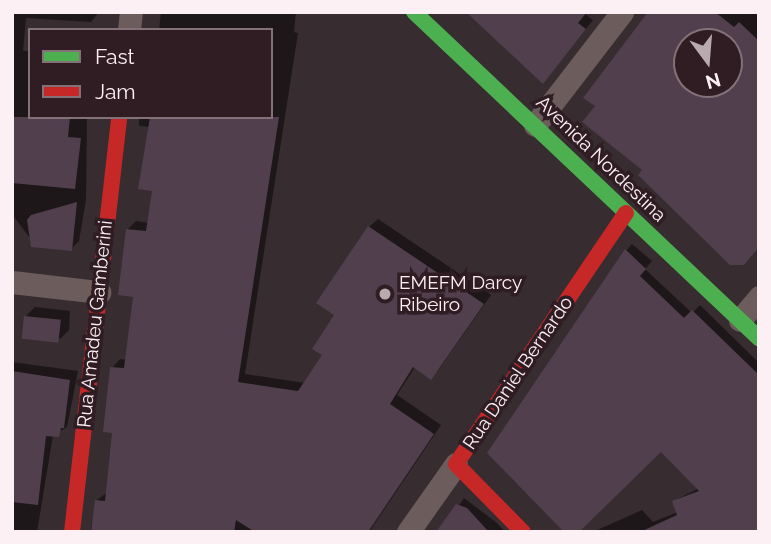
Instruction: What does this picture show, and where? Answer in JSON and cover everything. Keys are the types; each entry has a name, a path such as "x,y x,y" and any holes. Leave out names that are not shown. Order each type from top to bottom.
{"street":[{"name":"Avenida Nordestina","path":"414,12 759,338"},
{"path":"535,125 622,12"},
{"name":"Rua Amadeu Gamberini","path":"72,532 119,119"},
{"name":"Rua Daniel Bernardo","path":"408,532 626,213"},
{"path":"12,282 99,292"},
{"path":"740,320 759,297"},
{"path":"456,464 523,532"}],"building":[{"path":"466,12 587,12 578,23 586,29 543,84"},
{"path":"648,12 715,12 734,27 739,22 759,41 759,247 744,265 730,265 638,175 642,170 582,122 595,106 583,98"},
{"path":"12,117 70,119 68,137 81,138 75,189 12,183"},
{"path":"279,117 238,382 298,391 322,355 312,349 334,315 316,303 368,226 484,304 431,380 413,367 390,404 434,434 368,532 255,532 236,520 234,532 91,532 95,500 105,501 112,433 103,432 110,367 124,368 133,297 118,295 126,229 146,231 152,191 138,189 150,119"},
{"path":"77,202 72,251 31,247 27,220 31,215"},
{"path":"625,249 646,269 640,276 684,318 692,310 759,375 759,532 640,532 677,515 672,501 699,491 661,452 579,532 564,532 487,453"},
{"path":"24,316 61,320 58,343 22,339"},
{"path":"12,371 70,380 64,428 61,428 59,437 46,436 38,505 12,502"},
{"path":"456,504 467,508 489,532 436,532"}],"traffic: fast":[{"path":"414,12 759,338"}],"traffic: jam":[{"path":"72,532 119,119"},
{"path":"523,532 456,464 626,213"}],"place":[{"name":"EMEFM Darcy Ribeiro","path":"385,294"}]}
